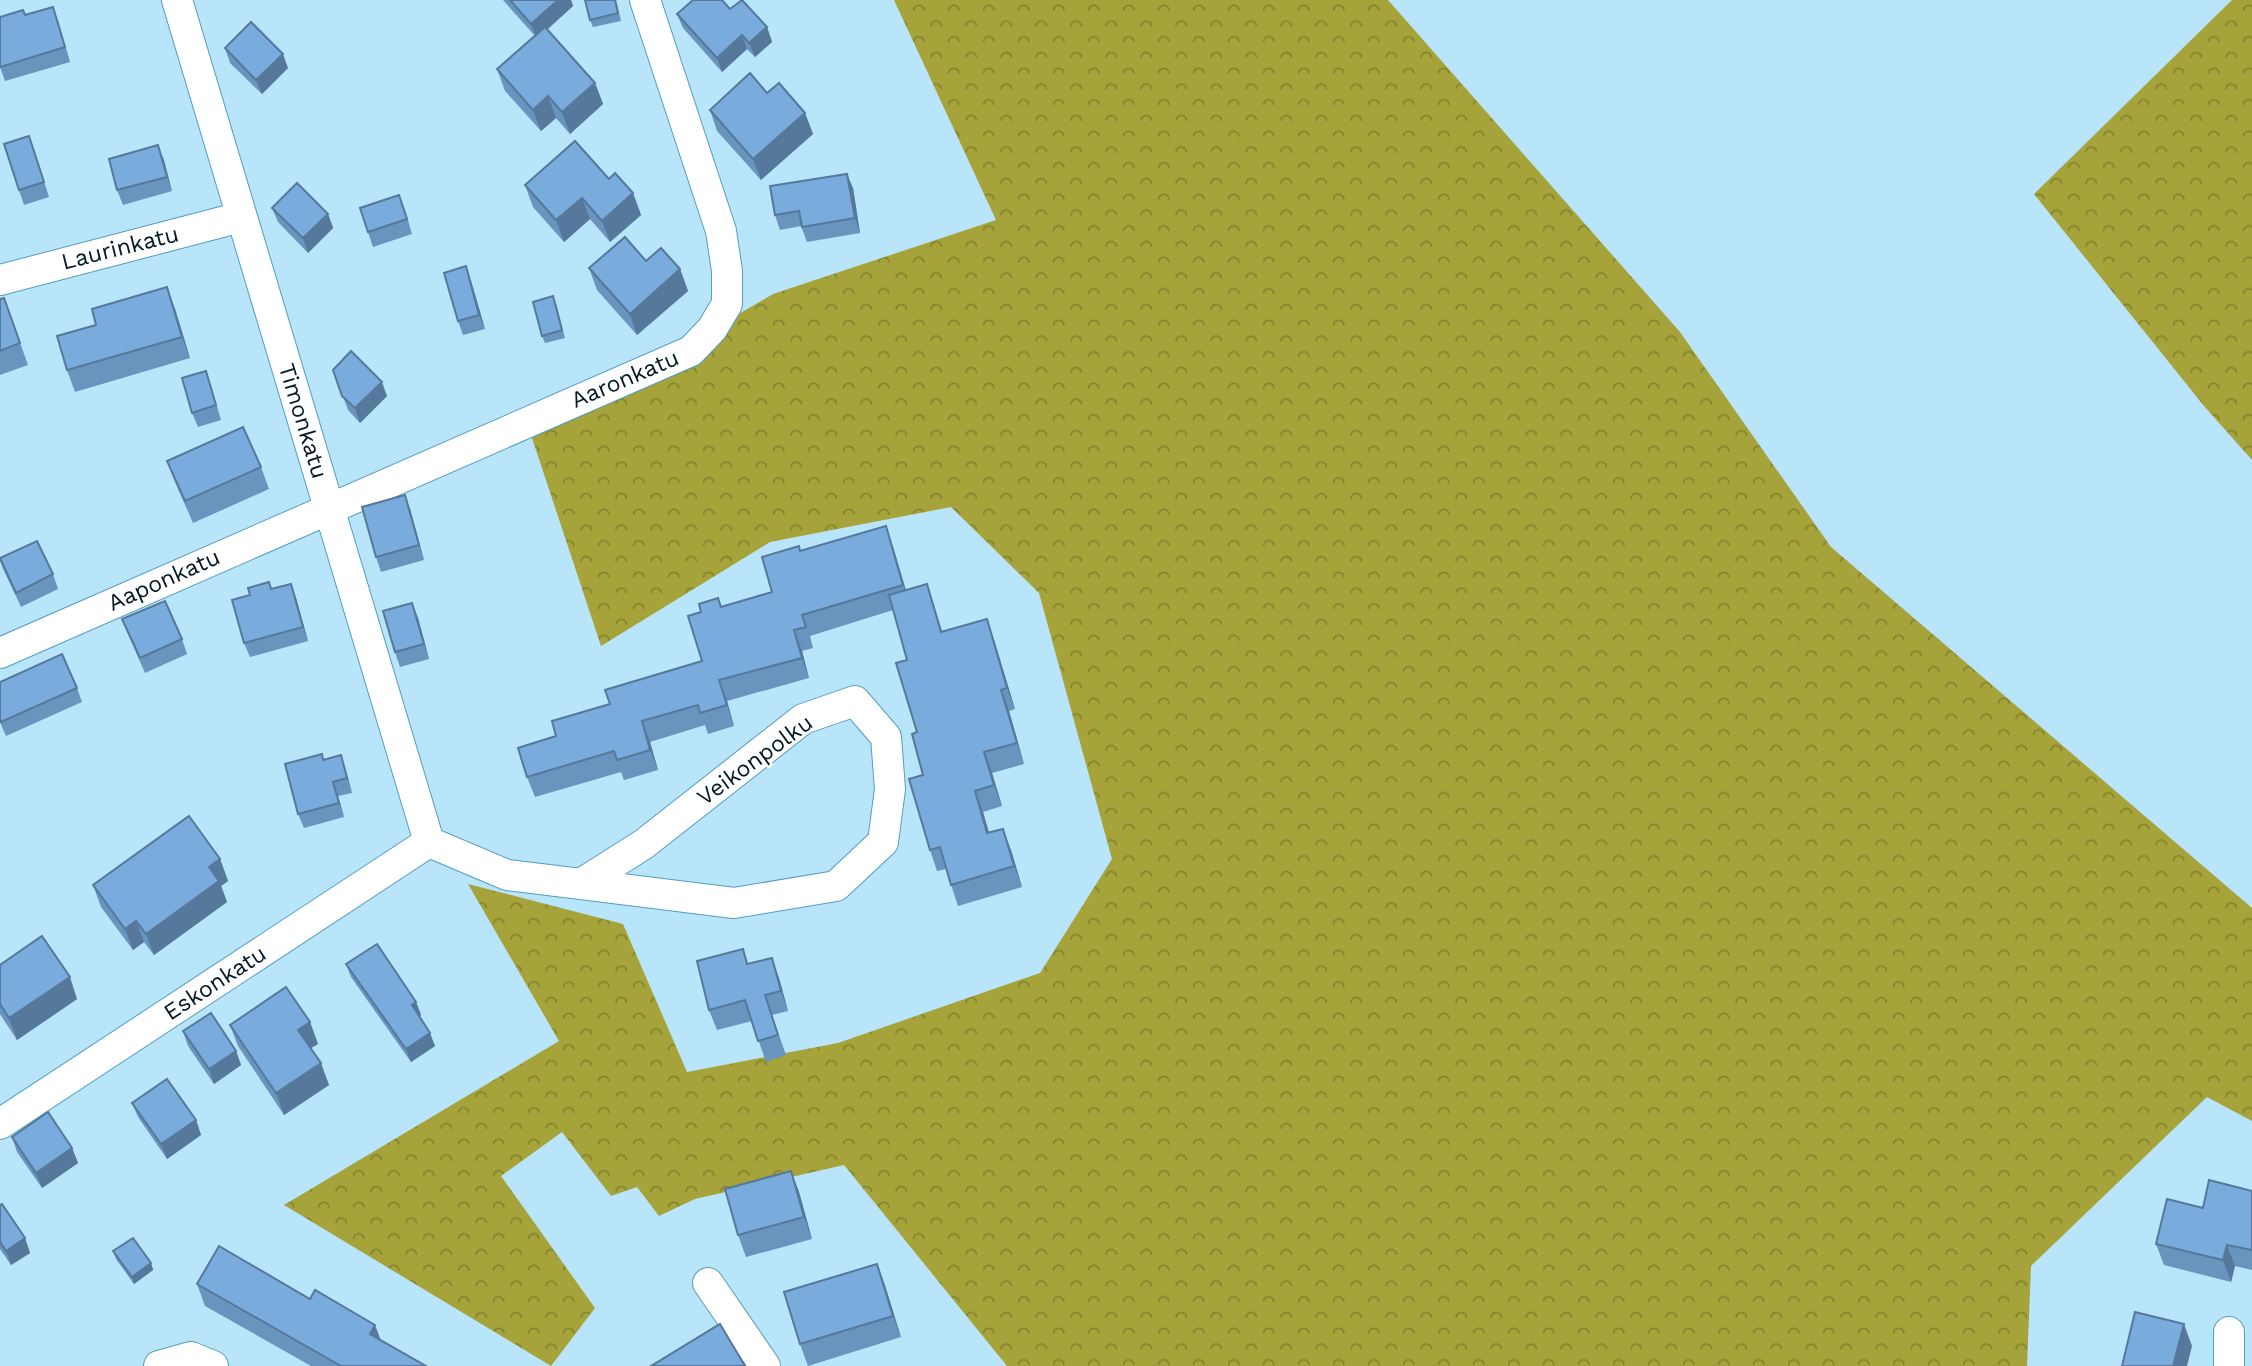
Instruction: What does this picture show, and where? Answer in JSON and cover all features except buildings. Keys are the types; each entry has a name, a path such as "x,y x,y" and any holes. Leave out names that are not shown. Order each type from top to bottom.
{"street":[{"name":"Timonkatu","path":"177,0 429,842"},
{"name":"Aaronkatu","path":"329,507 691,351 712,329 727,304 721,231 645,0"},
{"name":"Laurinkatu","path":"0,280 241,218"},
{"name":"Aaponkatu","path":"0,653 329,507"},
{"name":"Veikonpolku","path":"429,842 507,875 734,903 836,886 883,842 890,789 886,737 855,701 803,719 644,844 581,884"},
{"name":"Eskonkatu","path":"0,1124 429,842"},
{"path":"708,1283 765,1366"},
{"path":"2229,1332 2229,1366"},
{"path":"159,1366 191,1357 213,1366"}],"green space":[{"path":"894,0 1388,0 1680,332 1831,547 2252,908 2252,1121 2207,1097 2031,1266 2027,1366 1007,1366 844,1165 695,1199 659,1216 637,1187 611,1196 562,1132 501,1176 595,1308 551,1366 284,1205 559,1041 468,884 623,924 687,1072 838,1043 1040,973 1112,859 1039,593 951,507 770,542 601,646 531,435 773,294 996,220"},
{"path":"2232,0 2252,0 2252,460 2204,406 2034,194"}]}
